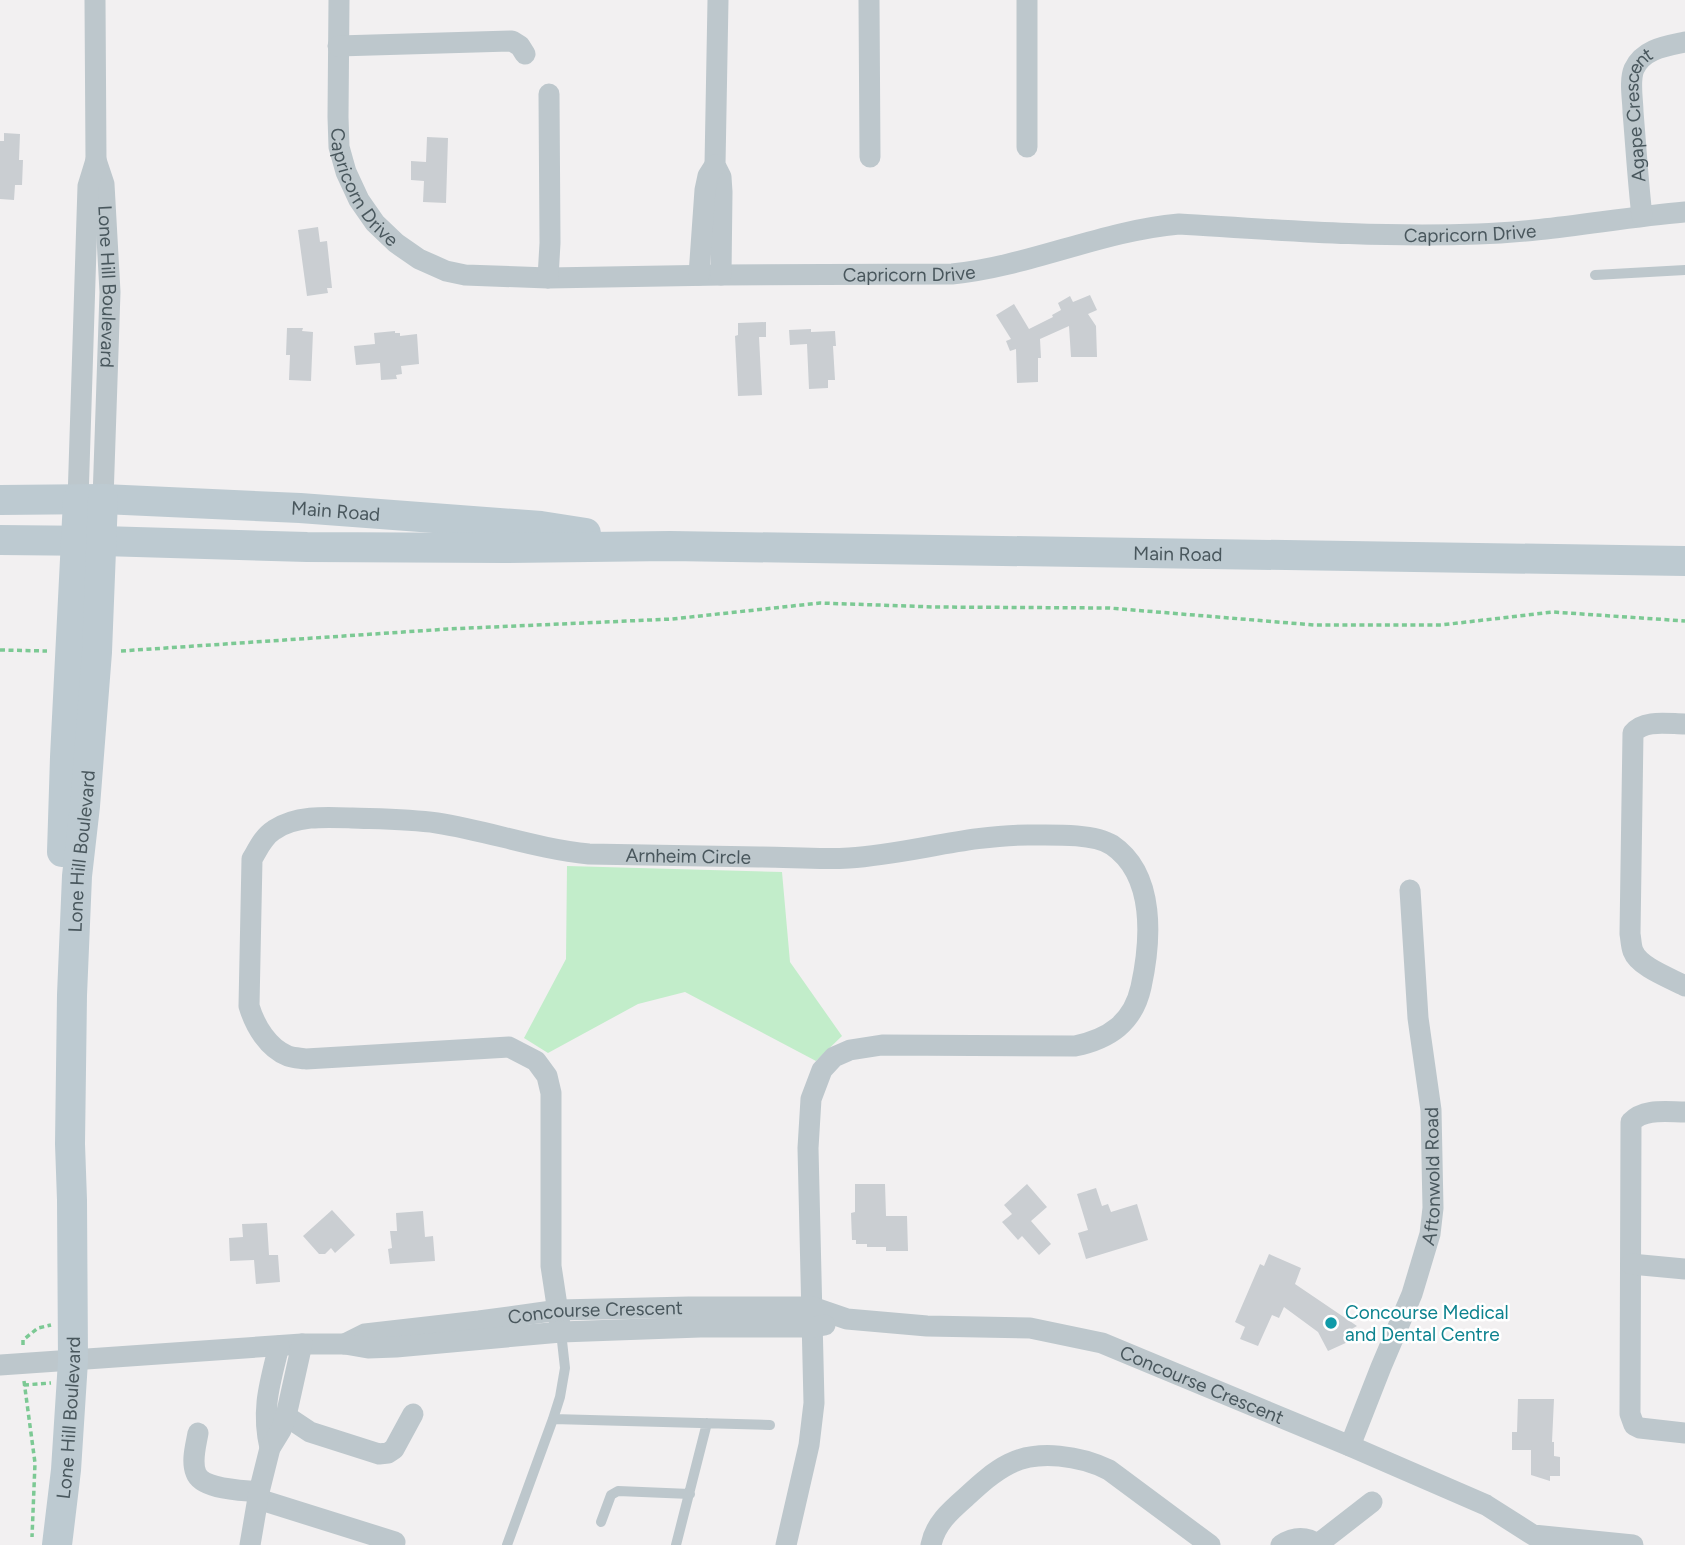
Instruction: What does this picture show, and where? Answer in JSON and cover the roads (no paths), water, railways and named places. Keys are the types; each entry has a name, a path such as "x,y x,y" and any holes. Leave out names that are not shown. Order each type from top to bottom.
{"main road":[{"name":"Main Road","path":"0,500 90,499 300,508 528,525 670,546"},
{"name":"Lone Hill Boulevard","path":"43,1545 72,1200 70,1144 73,970 77,876 85,806 84,652 90,499"},
{"name":"Main Road","path":"0,540 306,547 670,546 1685,561"},
{"name":"Lone Hill Boulevard","path":"57,1545 66,1470 59,1368 53,1325 63,805 84,652"}],"street":[{"name":"Lone Hill Boulevard","path":"90,499 88,186 96,160 95,0"},
{"name":"Capricorn Drive","path":"339,0 339,147 346,172 359,200 375,223 396,243 419,259 446,271 465,275 548,278 952,274 980,271 1130,231 1179,224 1345,234 1478,234 1558,228 1685,212"},
{"path":"718,0 715,165 721,177 722,192 721,275"},
{"path":"869,0 870,157"},
{"path":"1027,0 1027,146"},
{"path":"338,46 512,41 520,46 525,54"},
{"name":"Agape Crescent","path":"1642,216 1632,86 1634,69 1644,56 1658,47 1685,42"},
{"path":"548,278 549,94"},
{"path":"699,275 705,190 708,176 715,165"},
{"path":"1685,724 1644,724 1633,733 1630,934 1636,958 1685,986"},
{"name":"Arnheim Circle","path":"561,1332 551,1266 551,1094 547,1076 536,1061 509,1048 306,1059 289,1057 272,1045 260,1032 249,1006 252,859 261,842 274,829 295,821 318,817 403,820 438,823 551,849 589,854 844,858 968,839 1066,835 1110,844 1132,863 1140,881 1147,912 1148,947 1140,990 1129,1017 1109,1035 1075,1046 882,1045 850,1050 834,1057 822,1070 811,1099 808,1126 814,1403 809,1445 786,1545"},
{"name":"Aftonwold Road","path":"1350,1446 1412,1294 1427,1243 1433,1208 1431,1110 1418,1018 1410,890"},
{"path":"1685,1112 1649,1112 1631,1122 1630,1264 1631,1420 1640,1428 1685,1433"},
{"path":"1630,1264 1685,1269"},
{"name":"Concourse Crescent","path":"345,1344 365,1334 559,1310 689,1307 927,1326 1030,1328 1102,1343 1350,1446 1486,1505 1535,1540"},
{"name":"Concourse Crescent","path":"0,1365 59,1368 302,1344 396,1347 561,1332 700,1327 812,1317"},
{"path":"250,1545 270,1448 286,1416 302,1344"},
{"path":"270,1448 265,1410 279,1346"},
{"path":"286,1416 310,1432 379,1454 394,1449 413,1414"},
{"path":"198,1433 194,1462 196,1474 208,1485 259,1496 395,1542"},
{"path":"931,1545 939,1523 962,1500 1007,1464 1036,1457 1059,1456 1079,1458 1110,1470 1210,1545"},
{"path":"1281,1545 1290,1539 1300,1538 1310,1539 1318,1545 1372,1502"},
{"path":"1535,1540 1633,1545"}],"lane":[{"path":"1595,275 1685,270"},
{"path":"507,1545 560,1397 565,1368 561,1332"},
{"path":"554,1419 770,1425"},
{"path":"676,1545 707,1423"},
{"path":"601,1522 611,1495 618,1492 690,1494"}],"place":[{"name":"Concourse Medical and Dental Centre","path":"1331,1323"}]}
